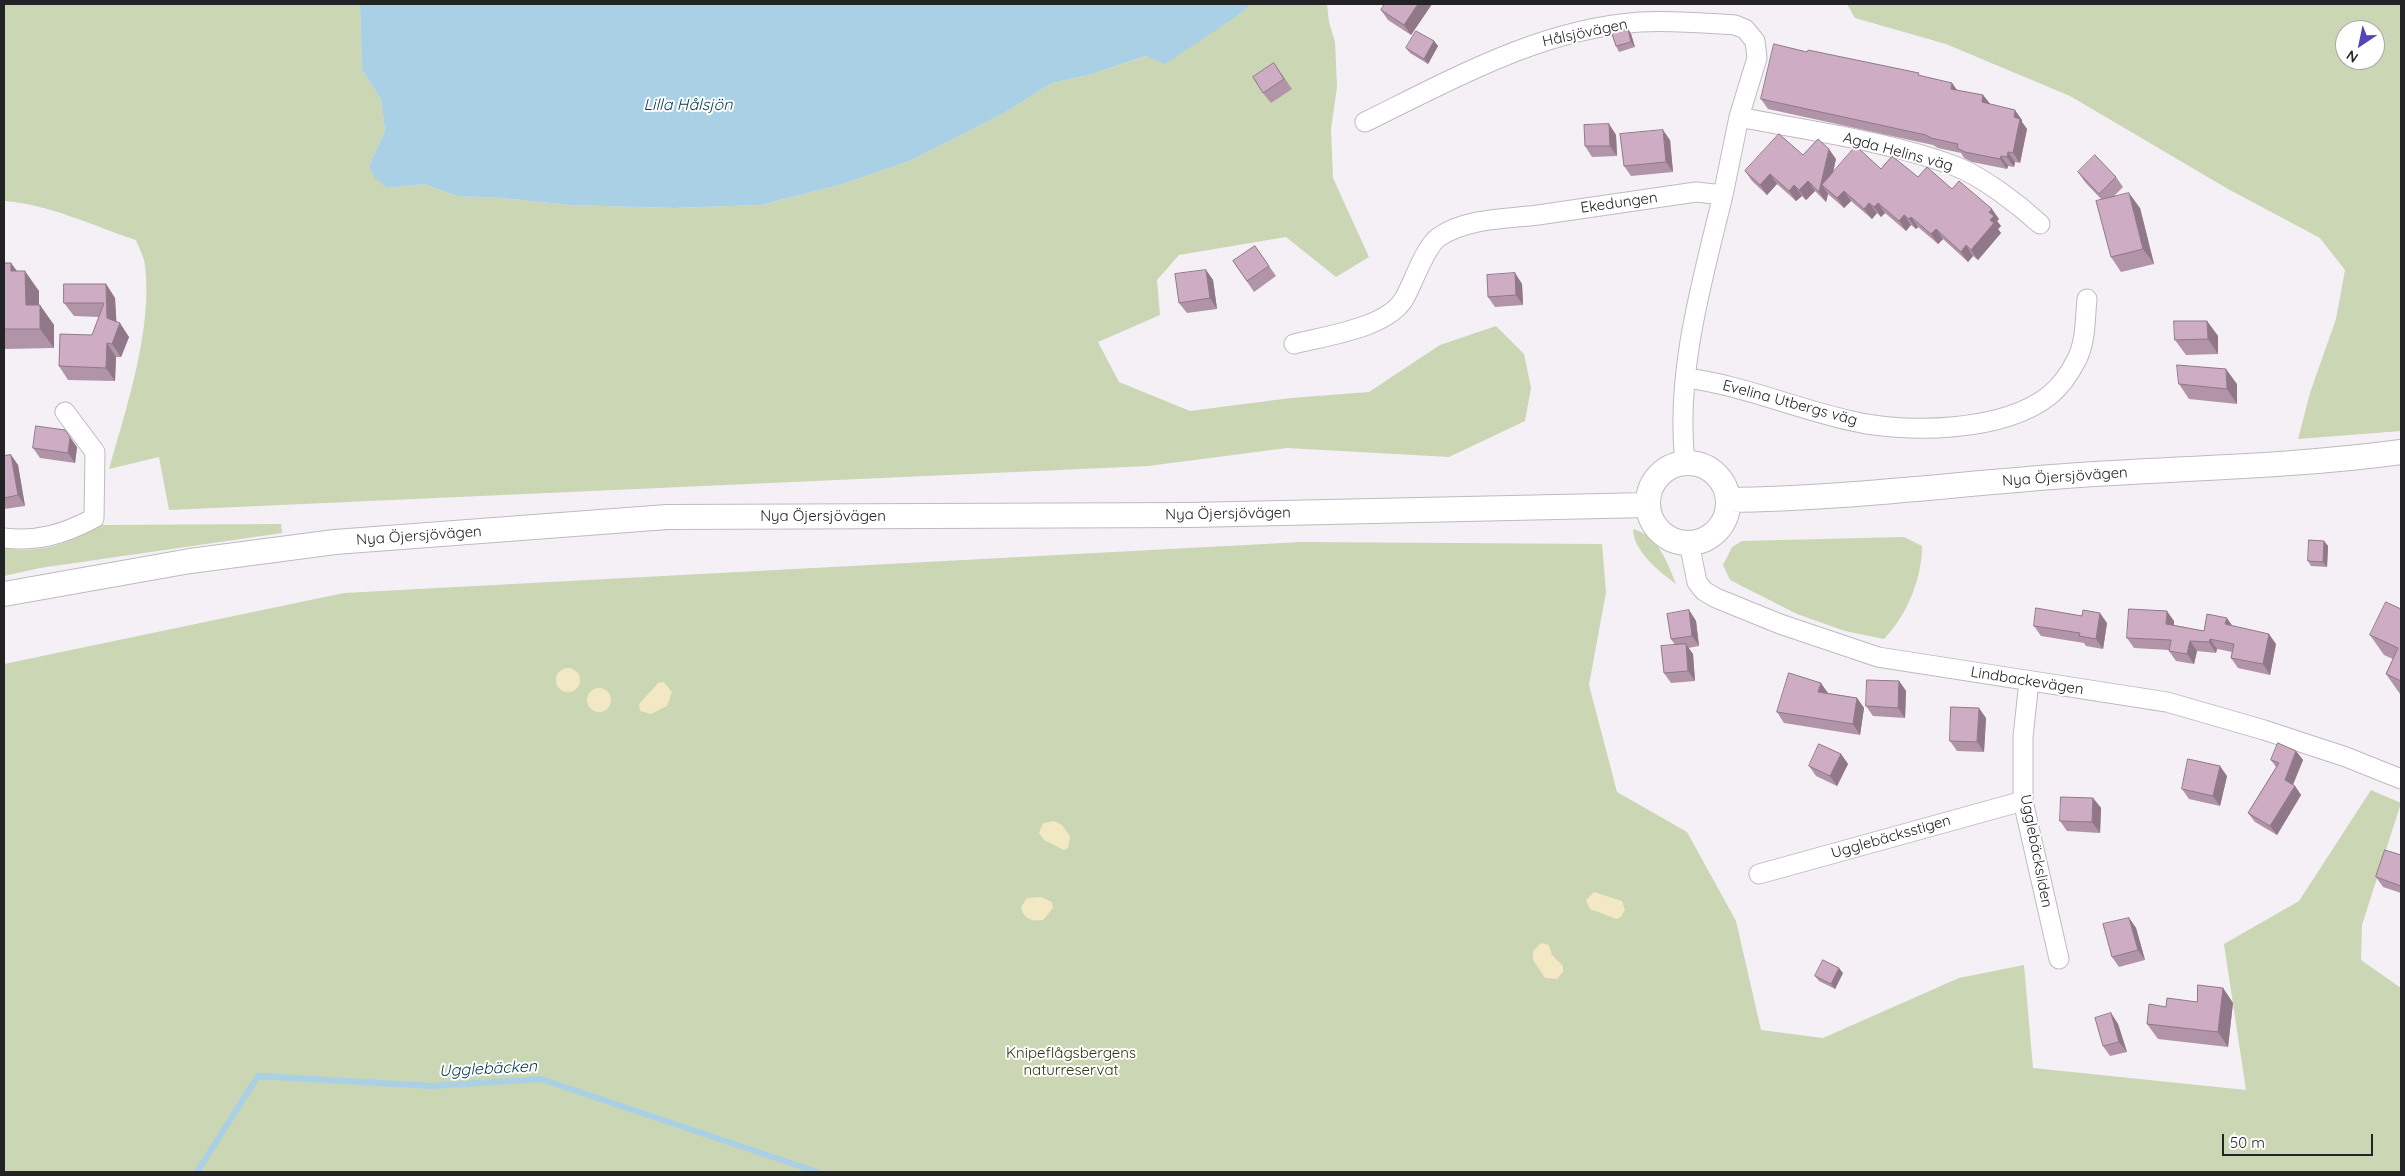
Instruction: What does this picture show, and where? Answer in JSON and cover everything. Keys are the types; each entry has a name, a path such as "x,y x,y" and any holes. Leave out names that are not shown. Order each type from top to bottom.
{"street":[{"name":"Hålsjövägen","path":"1365,122 1486,63 1545,40 1640,22 1735,25 1745,29 1756,40 1757,58 1739,117"},
{"path":"1685,463 1683,445 1686,378 1698,300 1739,117"},
{"name":"Agda Helins väg","path":"1739,117 1864,141 1956,167 2013,200 2040,224"},
{"name":"Ekedungen","path":"1294,344 1373,322 1389,315 1404,299 1437,238 1451,230 1484,222 1696,192 1723,195"},
{"name":"Evelina Utbergs väg","path":"1686,378 1738,388 1854,422 1918,428 1979,424 2033,407 2051,394 2063,382 2078,358 2088,299"},
{"path":"4,538 41,539 76,528 94,518 96,452 65,412"},
{"name":"Nya Öjersjövägen","path":"1728,500 1807,498 2066,476 2302,462 2401,452"},
{"path":"1685,463 1696,464 1714,473 1724,486 1728,500 1726,516 1718,530 1704,539 1689,543 1674,540 1661,532 1654,525 1648,505 1650,490 1658,476 1675,465 1685,463"},
{"name":"Nya Öjersjövägen","path":"4,594 190,561 335,542 667,517 1181,515 1648,505"},
{"name":"Lindbackevägen","path":"1689,543 1697,582 1704,590 1716,598 1780,624 1878,657 2167,702 2273,733 2346,757 2401,780"},
{"name":"Ugglebäcksliden","path":"2029,681 2023,737 2024,802 2059,959"},
{"name":"Ugglebäcksstigen","path":"1759,874 2024,802"}],"green space":[{"path":"4,4 360,4 362,70 381,99 385,131 369,166 387,188 424,184 457,196 502,198 570,205 673,208 761,205 843,184 912,160 1004,113 1052,83 1092,74 1202,38 1240,14 1251,4 1327,4 1329,22 1335,42 1337,87 1331,129 1333,178 1369,257 1336,277 1286,237 1179,255 1157,280 1160,315 1098,342 1119,382 1190,411 1291,398 1369,392 1440,345 1496,326 1524,354 1531,388 1525,421 1449,457 1287,448 1148,466 169,510 159,457 109,469 130,395 142,341 145,315 145,265 136,240 38,206 4,201"},
{"path":"1847,4 2401,4 2401,431 2298,439 2310,393 2336,319 2345,270 2320,238 2228,189 2070,96 1946,44 1855,18"},
{"path":"281,524 282,533 40,568 4,576 4,548 30,550 54,546 89,532 100,525"},
{"path":"1633,529 1642,532 1656,544 1676,584 1655,567 1642,553 1634,537"},
{"path":"1904,537 1922,546 1919,571 1912,596 1906,608 1884,639 1845,631 1797,614 1730,580 1723,565 1732,547 1742,541"},
{"name":"Knipeflågsbergens naturreservat","path":"1302,542 1602,544 1606,592 1589,685 1617,792 1687,832 1736,921 1761,1030 1823,1038 1959,978 2024,965 2033,1068 2246,1090 2224,944 2299,901 2371,790 2401,803 2362,925 2361,960 2401,988 2401,1172 4,1172 4,664 344,593"}],"sand":[{"path":"568,668 573,669 579,675 579,685 573,691 568,692 563,691 557,685 556,680 557,675 563,669"},
{"path":"664,682 672,692 667,706 651,714 640,711 639,704 658,683"},
{"path":"599,688 604,689 610,695 610,705 604,711 599,712 594,711 588,705 587,700 588,695 594,689"},
{"path":"1054,821 1062,825 1070,836 1068,848 1064,850 1044,840 1039,833 1043,823"},
{"path":"1594,892 1622,901 1625,910 1621,917 1616,919 1590,909 1586,900"},
{"path":"1041,897 1052,902 1053,908 1043,920 1031,920 1024,914 1021,907 1027,898"},
{"path":"1541,943 1549,945 1552,955 1563,966 1563,972 1557,979 1545,978 1533,960 1533,951"}],"water":[{"name":"Lilla Hålsjön","path":"360,4 1251,4 1240,14 1165,64 1146,56 1092,74 1052,83 1004,113 912,160 843,184 761,205 673,208 570,205 502,198 457,196 424,184 387,188 374,177 369,166 385,131 381,99 362,70"}],"building":[{"path":"1385,4 1418,4 1404,25 1381,10"},
{"path":"1628,29 1631,42 1616,46 1611,31"},
{"path":"1416,31 1434,41 1424,59 1406,48"},
{"path":"1774,44 1919,73 1918,75 1952,83 1951,89 1983,95 1982,102 2015,110 2014,117 2020,119 2013,153 2008,152 2007,157 2001,156 2000,159 1965,152 1957,148 1958,144 1931,138 1926,135 1761,99"},
{"path":"1274,63 1284,79 1263,93 1253,77"},
{"path":"1609,124 1610,146 1585,146 1584,125"},
{"path":"1663,130 1666,162 1624,166 1620,134"},
{"path":"1779,134 1803,155 1818,139 1829,149 1819,192 1808,181 1799,190 1794,185 1789,191 1770,174 1760,185 1745,171"},
{"path":"1856,146 1881,169 1892,156 1918,177 1927,167 1952,189 1959,181 1992,209 1989,212 1994,216 1990,220 1994,223 1971,250 1966,245 1961,252 1936,229 1931,234 1911,217 1909,219 1904,215 1899,221 1878,203 1874,207 1869,203 1864,209 1844,191 1837,198 1822,185"},
{"path":"2095,155 2116,177 2099,194 2078,172"},
{"path":"2129,193 2143,249 2111,257 2096,201"},
{"path":"1255,246 1269,266 1247,281 1233,261"},
{"path":"4,263 11,263 11,271 25,271 26,305 40,305 40,329 4,329"},
{"path":"1206,270 1210,298 1179,303 1175,274"},
{"path":"1515,273 1516,295 1488,297 1487,275"},
{"path":"64,284 106,284 107,318 120,323 112,344 107,343 106,368 59,366 60,334 92,335 104,303 64,303"},
{"path":"2174,321 2207,321 2208,339 2175,340"},
{"path":"2177,365 2226,369 2227,389 2179,384"},
{"path":"36,426 65,430 70,437 68,453 33,448"},
{"path":"11,455 18,495 4,498 4,456"},
{"path":"2309,540 2324,541 2323,562 2308,561"},
{"path":"2386,602 2401,609 2401,681 2386,674 2398,648 2370,635"},
{"path":"2036,608 2082,616 2083,610 2100,613 2096,639 2079,636 2080,633 2034,626"},
{"path":"2129,609 2167,611 2166,624 2204,631 2207,614 2227,618 2225,624 2269,634 2263,664 2231,658 2234,644 2210,639 2209,642 2190,641 2187,654 2169,651 2171,640 2127,638"},
{"path":"1689,610 1692,636 1671,639 1667,614"},
{"path":"1686,644 1688,671 1664,673 1661,646"},
{"path":"1789,673 1821,683 1818,692 1857,698 1853,724 1777,712"},
{"path":"1867,680 1899,681 1898,708 1866,706"},
{"path":"1951,707 1979,708 1977,742 1950,741"},
{"path":"2278,743 2296,751 2285,780 2295,786 2270,826 2248,813 2279,763 2271,760"},
{"path":"1819,744 1841,754 1830,776 1809,766"},
{"path":"2188,759 2220,766 2213,796 2182,789"},
{"path":"2061,797 2093,798 2092,822 2060,821"},
{"path":"2385,850 2401,855 2401,886 2376,877"},
{"path":"2129,918 2138,950 2112,957 2103,924"},
{"path":"1823,960 1839,968 1831,984 1815,976"},
{"path":"2198,985 2223,988 2218,1032 2147,1024 2149,1004 2166,1007 2167,998 2197,1002"},
{"path":"2111,1013 2119,1042 2103,1046 2095,1018"}],"waterway":[{"name":"Ugglebäcken","path":"197,1172 258,1076 432,1086 541,1079 817,1172"}]}
